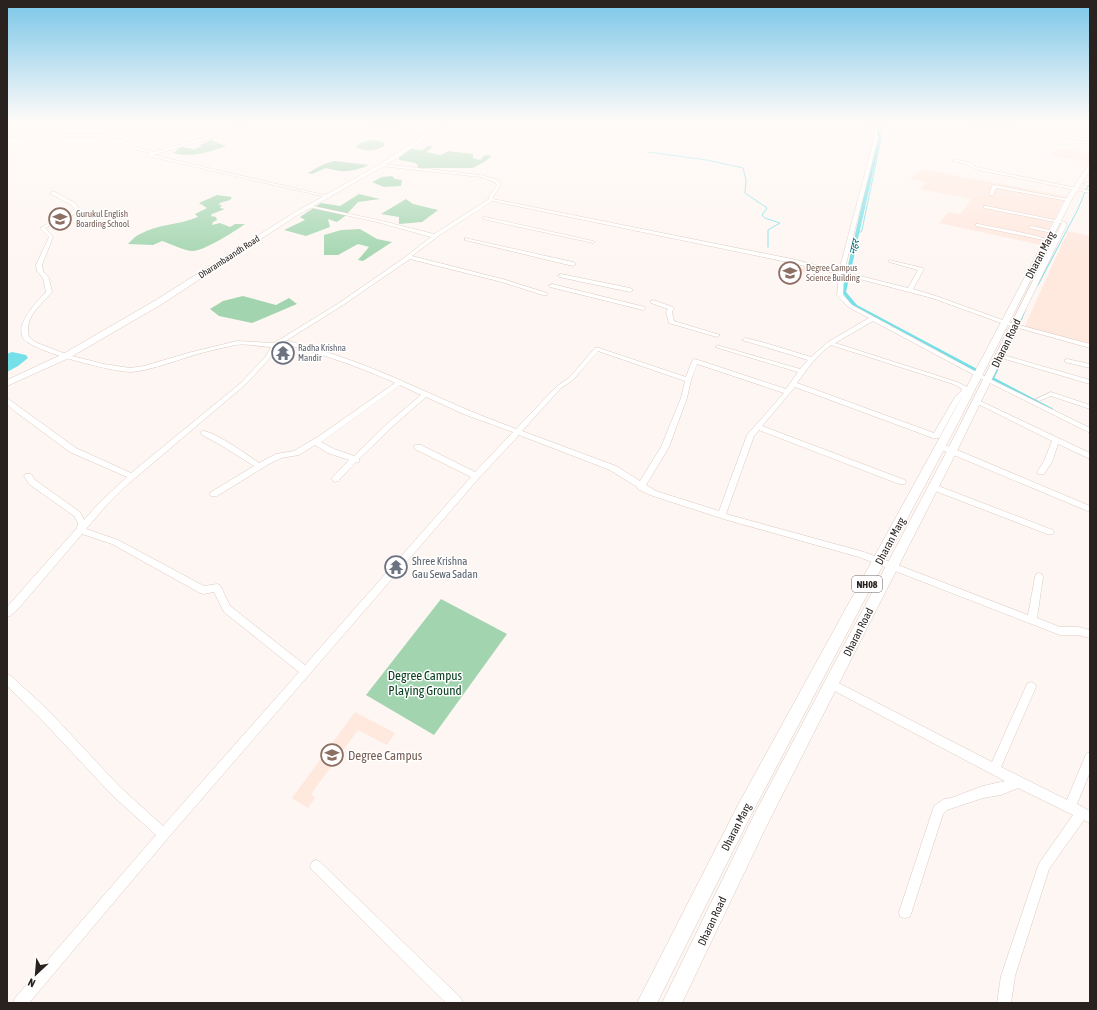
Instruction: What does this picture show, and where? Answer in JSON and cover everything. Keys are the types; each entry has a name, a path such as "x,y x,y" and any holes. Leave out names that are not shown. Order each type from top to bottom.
{"main road":[{"name":"Dharambaandh Road","path":"7,383 66,356 159,302 294,215 377,168"},
{"name":"Dharan Marg","path":"647,1003 744,811 879,561 946,449 1010,324 1056,229 1068,200 1086,181"},
{"name":"Dharan Road","path":"672,1003 760,821 933,488 946,449 976,401 983,377 1000,356 1010,324 1056,229 1086,181"},
{"path":"805,699 819,707"}],"street":[{"path":"205,168 328,197"},
{"path":"7,613 16,605 102,505 132,476 244,383 268,357 276,344 341,304 410,256 435,236 491,200 491,197 499,182 492,179 407,168"},
{"path":"869,168 840,295 850,306 872,319 1090,431"},
{"path":"976,168 1086,181"},
{"path":"991,194 994,186 1068,200"},
{"path":"52,193 73,204 77,209 71,214 42,228 51,237 39,265 40,271 46,278 49,292 32,312 24,325 24,334 26,338 33,343 66,356 104,366 130,370 145,368 237,343 288,343 328,354 402,382 426,394 516,432 613,468 641,487 653,493 722,515 861,554 1060,631 1078,631 1090,634"},
{"path":"491,200 696,240 792,261 910,290 1010,324 1090,346"},
{"path":"310,206 378,221 435,236"},
{"path":"986,207 998,208 1056,229"},
{"path":"485,218 593,242"},
{"path":"978,225 1029,235 1056,229"},
{"path":"1031,227 1056,229"},
{"path":"467,238 573,264"},
{"path":"410,256 504,281 545,294"},
{"path":"891,262 921,269 910,290"},
{"path":"561,276 630,290"},
{"path":"552,286 643,308"},
{"path":"653,302 671,308 669,312 671,322 717,335"},
{"path":"722,515 750,435 788,392 802,371 812,360 830,343 872,319"},
{"path":"745,340 760,343 812,360"},
{"path":"793,384 936,436 958,397 965,390 964,387 955,383 830,343"},
{"path":"718,347 802,371"},
{"path":"20,1003 164,834 476,476 559,387 571,379 597,349 688,380"},
{"path":"1000,356 1090,382"},
{"path":"641,487 665,447 684,398 688,380 695,361 788,392"},
{"path":"1067,361 1090,366"},
{"path":"214,494 274,458 296,452 314,442 381,398 402,382"},
{"path":"335,478 356,460 391,424 426,394"},
{"path":"1038,400 1051,394 1090,407"},
{"path":"7,400 15,408 67,447 92,460 132,476"},
{"path":"976,401 1090,456"},
{"path":"758,427 902,482"},
{"path":"205,433 259,466"},
{"path":"1041,472 1048,462 1056,439"},
{"path":"314,442 331,451 356,460"},
{"path":"418,447 476,476"},
{"path":"946,449 1090,509"},
{"path":"28,476 32,482 77,514 82,523 81,530"},
{"path":"933,488 1050,532"},
{"path":"1078,504 1090,500"},
{"path":"81,530 115,542 202,590 217,588 227,609 306,671"},
{"path":"1032,620 1039,577"},
{"path":"7,679 43,713 116,791 164,834"},
{"path":"831,684 994,770 1086,815 1044,866 1008,976 1004,1003"},
{"path":"994,770 1031,687"},
{"path":"1070,807 1090,758"},
{"path":"905,912 938,810 944,805 951,804 983,792 1001,789 1018,782"},
{"path":"316,866 456,1003"}],"shaded area":[{"path":"926,170 1066,196 1041,245 939,223 949,212 960,214 971,199 920,189 925,182 910,179 918,172"},
{"path":"1068,231 1090,236 1090,344 1024,328"},
{"name":"Degree Campus Science Building","path":"791,267 803,269 804,267 809,269 808,274 797,269 796,273 792,275 799,277 797,279 784,275 787,272 782,270 789,270"},
{"name":"Degree Campus","path":"355,712 395,733 387,745 358,730 311,794 315,798 308,808 292,798"}],"green space":[{"path":"317,168 326,168 312,174 308,173"},
{"path":"326,168 360,168 353,170 337,171"},
{"path":"392,176 395,179 402,180 401,186 384,187 372,182 382,177"},
{"path":"359,194 380,199 358,202 337,222 328,219 330,227 306,236 284,230 305,220 300,217 321,203 340,206"},
{"path":"217,195 232,197 230,200 220,203 219,205 222,205 220,208 225,209 212,214 211,216 216,217 217,220 213,222 212,225 220,223 230,227 235,224 245,224 234,232 204,248 192,251 162,241 153,245 128,244 136,236 147,231 198,217 195,214 207,208 199,203"},
{"path":"406,199 413,204 438,210 422,222 399,224 399,217 381,214"},
{"path":"360,229 377,239 392,242 363,261 358,260 369,247 358,244 338,255 324,255 324,235 341,230"},
{"path":"243,296 276,305 289,298 297,304 252,323 219,316 210,309 223,301"},
{"name":"Degree Campus Playing Ground","path":"441,599 507,634 434,735 366,695"}],"water":[{"path":"12,352 26,355 28,358 7,372 7,354"}],"waterway":[{"path":"743,168 746,180 745,193 767,208 762,215 765,218 780,223 768,230 768,247"},
{"name":"नहर","path":"872,168 844,292 855,306 979,372"},
{"name":"नहर","path":"857,232 861,232 862,230 875,168"},
{"path":"1086,190 1089,185"},
{"path":"1038,285 1078,209 1085,192"},
{"path":"1019,325 1025,310"},
{"path":"993,379 1018,327"},
{"name":"नहर","path":"989,377 1050,409"}],"place":[{"name":"Gurukul English Boarding School","path":"60,219"},
{"name":"Degree Campus Science Building","path":"790,273"},
{"name":"Radha Krishna Mandir","path":"283,353"},
{"name":"Shree Krishna Gau Sewa Sadan","path":"396,567"},
{"name":"Degree Campus","path":"332,755"}]}
